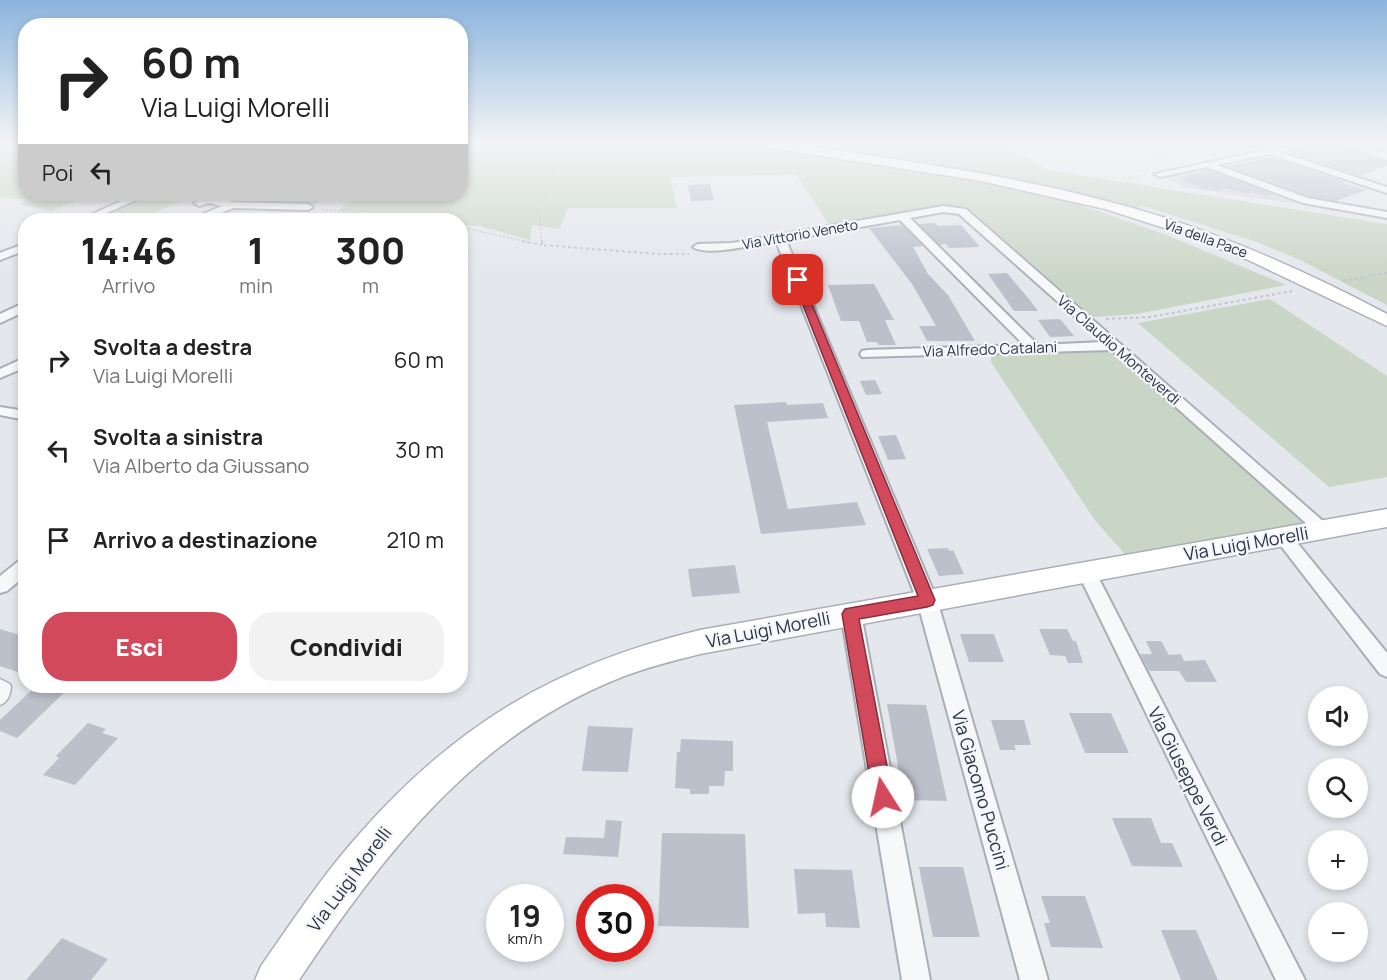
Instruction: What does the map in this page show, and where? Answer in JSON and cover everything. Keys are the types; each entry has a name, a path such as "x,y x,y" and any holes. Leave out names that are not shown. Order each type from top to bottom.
{"main road":[{"name":"Via della Pace","path":"1032,189 1109,206 1222,242 1319,285 1387,321"},
{"name":"Via Luigi Morelli","path":"275,980 351,873 395,819 464,754 526,710 581,680 652,653 850,614 1387,518"}],"street":[{"path":"1273,189 1306,201 1387,214"},
{"path":"100,213 128,201"},
{"path":"199,203 205,201"},
{"path":"213,201 232,205 308,207"},
{"path":"213,213 232,205"},
{"name":"Via Claudio Monteverdi","path":"902,216 943,209 962,211 1083,320 1323,529"},
{"path":"902,216 1033,347"},
{"name":"Via Vittorio Veneto","path":"695,250 732,246 902,216"},
{"name":"Via Giacomo Puccini","path":"780,237 927,600 1034,980"},
{"path":"0,257 18,249"},
{"path":"0,319 18,310"},
{"name":"Via Alfredo Catalani","path":"867,354 1114,346"},
{"path":"0,375 18,365"},
{"path":"0,411 18,414"},
{"path":"1284,538 1387,668"},
{"name":"Via Giuseppe Verdi","path":"1086,571 1291,980"},
{"path":"0,586 18,572"},
{"path":"850,614 916,980"}],"lane":[{"path":"0,683 6,687 4,696 0,700"}],"path":[{"path":"542,245 539,209 547,189"},
{"path":"308,207 362,213"},
{"path":"468,229 542,245 658,254 695,250"},
{"path":"1083,320 1150,317 1387,273"}],"shaded area":[{"path":"1195,189 1269,189 1304,202 1291,203"}],"green space":[{"path":"0,189 18,189 18,199 0,197"},
{"path":"468,189 673,189 677,208 568,208 559,229 532,225 530,240 480,226 468,225 468,213 370,213 340,210 348,201 468,201"},
{"path":"806,189 1165,189 1387,224 1387,305 1298,259 1257,242 1143,206 1132,208 1073,202 1169,236 1286,285 1137,314 1093,317 966,206 830,226"},
{"path":"24,201 76,201 52,211 20,204"},
{"path":"131,201 181,201 154,213 105,213"},
{"path":"293,201 319,201 316,204"},
{"path":"1270,299 1387,376 1387,477 1329,487 1138,323"},
{"path":"1114,351 1305,516 1307,525 1129,559 1094,519 991,362 991,355"}],"building":[{"path":"689,189 711,189 714,200 691,201"},
{"path":"1203,189 1223,189 1217,191"},
{"path":"1228,189 1258,189 1272,194 1267,196 1253,192 1249,194"},
{"path":"1289,189 1367,190 1336,201 1309,196"},
{"path":"935,223 938,226 961,225 980,247 949,248 946,244 940,245 919,224"},
{"path":"902,225 923,246 913,247 928,274 948,295 975,341 927,341 919,326 936,326 912,284 869,228"},
{"path":"1007,273 1038,311 1014,311 988,274"},
{"path":"874,284 894,320 885,320 896,345 867,342 859,321 841,321 828,285"},
{"path":"1059,319 1074,336 1050,337 1038,320"},
{"path":"875,380 882,394 866,395 860,381"},
{"path":"786,402 787,405 823,403 828,418 767,422 788,509 857,502 866,525 761,534 734,405"},
{"path":"896,435 906,459 888,460 878,436"},
{"path":"948,548 949,551 953,550 964,574 939,576 927,549"},
{"path":"735,565 740,593 692,597 688,569"},
{"path":"0,629 18,635 18,672 0,666"},
{"path":"1039,629 1067,629 1073,641 1076,641 1083,663 1068,663 1065,656 1050,655"},
{"path":"960,634 994,634 1004,662 969,662"},
{"path":"1146,641 1161,641 1169,655 1181,654 1184,661 1205,660 1217,682 1186,682 1179,671 1149,671 1140,654 1152,654"},
{"path":"29,693 64,693 17,738 0,731 0,720"},
{"path":"887,704 926,705 947,801 904,800"},
{"path":"1069,713 1111,713 1129,753 1085,753"},
{"path":"991,720 1024,720 1031,745 1014,745 1016,750 1000,750"},
{"path":"88,723 106,729 102,733 118,738 75,785 43,775 59,758 56,756"},
{"path":"588,726 633,728 628,772 582,771"},
{"path":"681,739 733,741 733,771 725,771 724,786 709,786 709,794 690,794 690,789 675,788 677,752 680,752"},
{"path":"1112,818 1151,818 1161,843 1172,843 1183,867 1132,866"},
{"path":"606,820 622,821 618,857 563,854 566,837 604,838"},
{"path":"662,833 745,834 749,928 658,926"},
{"path":"919,867 963,867 980,937 933,937"},
{"path":"794,869 852,870 860,928 826,927 825,913 798,914"},
{"path":"1041,896 1085,896 1103,948 1051,947 1044,923 1050,923"},
{"path":"1161,930 1196,930 1218,980 1181,980"},
{"path":"62,938 108,959 91,980 26,980"}],"route":[{"path":"798,280 927,600 850,614 883,797"}]}
